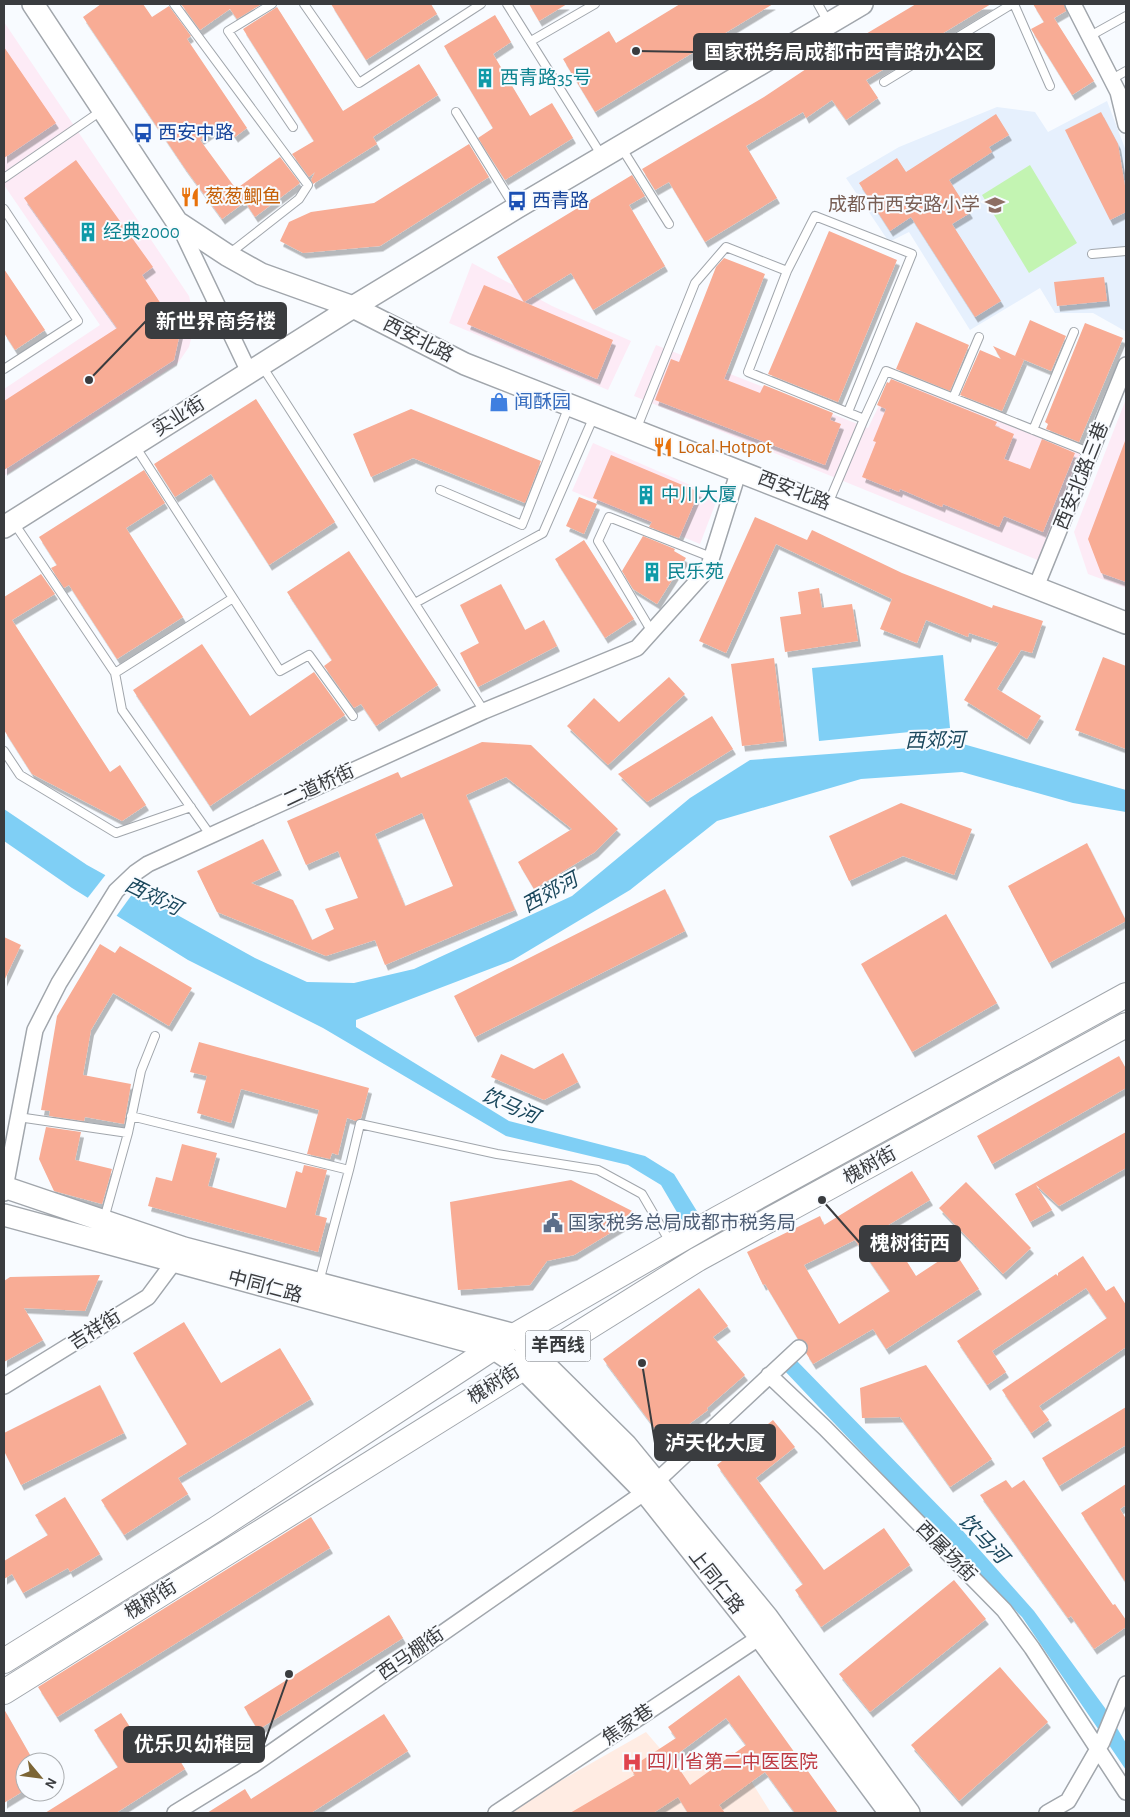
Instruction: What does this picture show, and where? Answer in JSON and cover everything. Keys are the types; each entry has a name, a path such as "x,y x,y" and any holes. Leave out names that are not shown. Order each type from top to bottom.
{"main road":[{"name":"槐树街","path":"4,1660 216,1529 493,1348 672,1245 1120,999"},
{"name":"槐树街","path":"4,1692 698,1259 1126,1025"}],"street":[{"path":"177,222 227,255 261,274 353,307 516,208 862,4"},
{"path":"1073,4 1118,92 1126,124"},
{"path":"39,6 102,110 177,222 255,368"},
{"name":"实业街","path":"8,524 353,307"},
{"name":"西安北路","path":"353,307 465,364 1126,623"},
{"name":"西安北路三巷","path":"1036,587 1126,365"},
{"name":"二道桥街","path":"4,1189 35,1030 59,983 116,891 135,873 211,836 484,711 637,648 708,568 739,470"},
{"path":"1120,999 1126,1025"},
{"path":"4,1189 184,1248 515,1336 531,1363"},
{"name":"中同仁路","path":"4,1215 493,1348 531,1363"},
{"name":"吉祥街","path":"4,1386 148,1297 174,1262"},
{"path":"799,1348 651,1487 768,1617 909,1813"},
{"name":"上同仁路","path":"531,1363 651,1487 890,1813"},
{"name":"西屠场街","path":"769,1375 825,1428 1004,1610 1100,1746 1126,1792"},
{"name":"西马棚街","path":"175,1813 253,1765 651,1487"},
{"name":"焦家巷","path":"496,1813 760,1637"},
{"path":"1048,1813 1068,1801 1100,1746 1126,1684"}],"lane":[{"path":"174,4 308,185 299,199 227,255"},
{"path":"272,4 228,32 293,127"},
{"path":"306,4 359,83 481,4"},
{"path":"507,4 531,41 612,152 669,224"},
{"path":"531,41 594,4"},
{"path":"818,4 829,23"},
{"path":"884,82 1013,4 1050,86"},
{"path":"1090,36 1126,16"},
{"path":"1112,79 1126,71"},
{"path":"4,178 102,110"},
{"path":"456,112 516,208"},
{"path":"4,210 78,321 4,369"},
{"path":"848,412 912,254 815,216 787,271 748,372 864,419"},
{"path":"636,430 695,283 726,247 787,271"},
{"path":"1092,254 1126,251"},
{"path":"1033,430 1074,332"},
{"path":"953,398 979,336"},
{"path":"255,368 415,603 484,711"},
{"path":"828,505 886,371 1091,453"},
{"path":"440,490 522,525 570,404"},
{"path":"415,603 544,533 594,414"},
{"path":"134,445 280,671 309,655 353,716"},
{"path":"652,632 598,541 609,517 711,557"},
{"path":"8,524 115,673 122,710 211,836"},
{"path":"115,673 233,598"},
{"path":"4,751 20,775 116,834 191,807"},
{"path":"104,1221 128,1133 141,1072 155,1036"},
{"path":"132,1116 349,1170"},
{"path":"18,1117 128,1133"},
{"path":"319,1284 360,1124 497,1154 598,1170 642,1194 672,1245"}],"shaded area":[{"path":"4,22 189,296 195,323 189,347 178,363 4,476 4,389 100,325 4,185"},
{"name":"成都市西安路小学","path":"1107,101 1126,151 1125,331 1093,313 1055,313 1040,288 970,330 909,232 889,242 846,178 899,147 997,107 1035,112 1048,132"},
{"path":"472,263 552,306 631,341 608,390 449,323"},
{"path":"656,345 868,428 892,379 1083,454 1040,561 634,396"},
{"path":"1126,399 1126,588 1088,574 1074,532"},
{"name":"中川大厦","path":"593,443 718,497 700,544 572,491"},
{"name":"四川省第二中医医院","path":"646,1732 681,1773 733,1752 771,1813 504,1813"}],"green space":[{"path":"1030,165 1077,243 1029,273 982,195"}],"water":[{"path":"943,655 950,728 819,741 812,668"},
{"path":"963,744 1126,790 1126,812 1073,803 962,772 861,779 717,821 630,890 513,960 356,1020 356,1027 509,1121 645,1156 674,1174 703,1221 688,1231 661,1185 628,1165 506,1136 323,1028 188,960 72,888 4,841 4,809 87,865 255,958 307,982 354,983 414,969 572,896 690,798 750,760"},
{"path":"794,1358 962,1530 1034,1611 1105,1708 1126,1743 1126,1770 1022,1617 924,1518 782,1368"}],"pier":[{"path":"107,873 136,889 115,918 86,900"}],"building":[{"path":"101,4 143,4 152,17 169,6 191,36 187,39 247,128 235,137 225,123 200,140 236,189 280,157 300,183 255,217 245,202 222,219 184,167 83,17"},
{"path":"181,4 262,4 237,19 230,9 200,30"},
{"path":"331,4 431,4 437,14 366,60"},
{"path":"529,4 567,4 539,21"},
{"path":"680,4 773,4 595,112 563,59 609,31 616,43"},
{"path":"916,4 991,4 866,80 878,98 846,120 832,100 806,118 803,112 746,146 777,198 705,242 669,182 655,190 642,169 764,97 842,45 844,47"},
{"path":"1033,4 1064,4 1066,11 1054,18 1094,81 1072,95 1031,29 1044,22"},
{"path":"277,7 343,111 419,64 438,95 373,137 377,144 313,184 311,180 315,172 309,177 292,154 314,141 243,29"},
{"name":"西青路35号","path":"495,15 511,42 493,54 530,116 552,103 573,138 505,180 478,138 493,128 444,46"},
{"path":"4,47 56,123 4,158"},
{"path":"1101,112 1118,144 1126,192 1126,212 1110,220 1065,130"},
{"path":"996,114 1009,135 989,147 992,152 949,180 970,213 952,224 1001,301 975,317 911,217 890,231 859,183 897,158 906,172"},
{"path":"469,144 489,177 380,246 303,253 280,241 289,222 311,212 374,203"},
{"path":"76,160 153,267 142,275 180,333 174,360 4,470 4,401 117,328 24,198"},
{"path":"632,175 645,196 629,205 665,266 593,310 571,273 524,302 497,257"},
{"path":"829,231 897,260 838,402 768,374"},
{"path":"724,258 765,274 724,379 760,393 764,385 833,413 830,420 841,424 825,465 655,400 671,359 679,362 716,267"},
{"path":"4,269 45,330 15,350 4,333"},
{"path":"1104,277 1107,301 1057,306 1054,282"},
{"path":"484,285 613,340 597,379 467,324"},
{"path":"1030,320 1066,336 1051,371 1015,356"},
{"path":"916,322 969,345 950,391 896,369"},
{"path":"1085,323 1123,338 1079,442 1046,429 1048,424 1045,422"},
{"path":"993,346 1024,360 1002,411 960,395 980,350 1001,359"},
{"path":"891,379 997,422 995,426 1014,434 1004,459 1030,469 1042,439 1075,453 1043,532 1004,516 999,527 943,504 942,507 900,489 899,492 862,477 876,442 873,441 886,409 877,405 887,382 889,383"},
{"path":"256,399 335,522 269,565 211,474 175,497 154,464"},
{"path":"411,409 541,461 525,503 413,458 371,477 353,434"},
{"path":"1125,441 1126,582 1101,573 1088,539"},
{"name":"中川大厦","path":"611,455 699,492 679,538 649,527 652,522 593,498"},
{"path":"144,470 165,503 126,528 183,617 117,659 69,585 64,588 51,568 57,565 39,537"},
{"path":"579,497 597,504 584,534 566,526"},
{"path":"755,517 807,540 812,530 902,573 992,608 993,605 1043,621 1032,653 1021,650 997,689 1041,716 1027,739 964,700 999,643 969,633 968,637 926,620 917,643 880,629 892,599 776,544 726,653 699,641"},
{"name":"民乐苑","path":"643,536 675,549 674,551 686,558 657,604 633,589 622,571"},
{"path":"584,540 634,619 605,638 555,559"},
{"path":"349,551 438,685 376,726 361,704 354,708 324,666 332,660 287,592"},
{"path":"41,574 55,594 12,620 110,772 120,765 146,805 122,821 32,774 4,730 4,597"},
{"path":"501,584 525,630 544,620 557,646 478,687 460,653 479,643 460,605"},
{"path":"819,588 822,608 852,604 858,641 785,652 780,617 801,614 798,592"},
{"path":"202,644 250,716 314,672 345,715 210,806 133,690"},
{"path":"1103,657 1126,666 1126,749 1075,730"},
{"path":"774,658 784,741 742,746 731,664"},
{"path":"669,677 685,694 608,765 567,726 594,698 619,722"},
{"path":"712,716 733,749 647,802 618,774"},
{"path":"482,742 531,745 618,829 595,852 534,889 518,862 572,829 506,777 466,795 515,910 385,965 375,940 326,956 217,912 197,871 263,839 279,870 251,883 293,900 312,940 334,929 325,909 358,898 338,851 306,865 287,821 398,772 401,778","holes":["422,813 453,886 405,906 375,834"]},
{"path":"901,803 972,829 954,875 903,856 849,881 829,836"},
{"path":"1087,843 1126,921 1049,963 1008,886"},
{"path":"665,889 685,931 475,1037 454,996"},
{"path":"946,914 997,1003 912,1052 861,964"},
{"path":"4,937 21,945 4,981"},
{"path":"100,944 115,953 120,946 192,988 169,1026 113,993 91,1030 83,1075 131,1084 124,1124 85,1117 84,1121 49,1116 50,1111 41,1110 57,1016"},
{"path":"199,1042 369,1088 361,1118 356,1121 347,1118 338,1155 332,1153 330,1159 307,1154 319,1110 241,1089 231,1123 197,1113 207,1076 190,1072"},
{"path":"563,1053 578,1082 544,1100 491,1077 501,1054 534,1069"},
{"path":"1119,1056 1126,1069 1126,1088 992,1164 977,1136"},
{"path":"46,1127 81,1132 75,1160 112,1169 102,1204 54,1191 39,1159"},
{"path":"1126,1132 1126,1168 1059,1206 1036,1185 1052,1210 1030,1222 1015,1194"},
{"path":"182,1144 217,1153 208,1186 286,1208 296,1171 302,1173 304,1165 327,1170 315,1215 327,1218 318,1252 148,1206 156,1177 172,1181"},
{"path":"912,1171 930,1200 885,1227 916,1276 954,1251 979,1289 886,1349 873,1329 813,1364 806,1353 808,1346 806,1342 798,1339 765,1284 763,1285 747,1252 820,1216 824,1225","holes":["855,1240 890,1291 839,1324 804,1265"]},
{"name":"国家税务总局成都市税务局","path":"571,1180 640,1215 574,1255 547,1261 530,1285 458,1290 450,1202"},
{"path":"966,1182 1031,1248 1003,1274 939,1208"},
{"path":"1083,1256 1106,1291 1114,1286 1126,1305 1126,1347 1039,1406 1049,1420 1031,1433 1002,1390 1107,1318 1086,1288 992,1351 1006,1372 987,1385 957,1341 1056,1274 1058,1276 1058,1273"},
{"path":"100,1275 85,1311 24,1308 43,1340 4,1362 4,1281 10,1277"},
{"path":"699,1288 728,1326 713,1337 745,1375 707,1408 708,1410 665,1442 603,1359"},
{"path":"184,1322 221,1383 280,1348 311,1399 178,1478 188,1494 124,1535 101,1500 187,1444 133,1353"},
{"path":"926,1365 992,1459 950,1487 900,1417 862,1418 860,1388"},
{"path":"100,1385 124,1433 21,1485 4,1451 4,1433"},
{"path":"1126,1407 1126,1445 1059,1486 1042,1458"},
{"path":"773,1420 795,1447 756,1478 824,1570 884,1528 910,1565 821,1627 795,1590 803,1584 717,1465"},
{"path":"1006,1480 1012,1488 1024,1480 1113,1605 1115,1604 1126,1620 1126,1627 1094,1649 1071,1616 1068,1618 980,1495"},
{"path":"1126,1484 1126,1505 1120,1509 1126,1519 1126,1583 1081,1513"},
{"path":"65,1497 100,1554 70,1572 68,1568 23,1593 12,1574 4,1579 4,1561 48,1535 35,1515"},
{"path":"311,1517 330,1548 57,1717 38,1687"},
{"path":"954,1580 986,1619 870,1712 839,1674"},
{"path":"389,1615 403,1638 258,1730 244,1707"},
{"path":"1000,1667 1048,1722 959,1801 911,1745"},
{"path":"739,1675 838,1813 795,1813 765,1772 719,1805 725,1813 688,1813 678,1797 653,1813 570,1813 635,1775 630,1768 676,1738 668,1727","holes":["726,1718 746,1745 690,1785 672,1758"]},
{"path":"4,1709 28,1752 15,1752 15,1796 4,1803"},
{"path":"121,1713 144,1749 165,1736 185,1769 116,1813 45,1813 118,1767 94,1730"},
{"path":"384,1714 408,1751 311,1813 207,1813 245,1789 251,1799"}],"place":[{"name":"国家税务局成都市西青路办公区","path":"636,51"},
{"name":"西青路35号","path":"485,78"},
{"name":"西安中路","path":"143,133"},
{"name":"葱葱鲫鱼","path":"190,197"},
{"name":"西青路","path":"517,201"},
{"name":"成都市西安路小学","path":"995,205"},
{"name":"经典2000","path":"88,232"},
{"name":"新世界商务楼","path":"89,380"},
{"name":"闻酥园","path":"499,402"},
{"name":"Local Hotpot","path":"663,447"},
{"name":"中川大厦","path":"646,495"},
{"name":"民乐苑","path":"652,572"},
{"name":"槐树街西","path":"822,1200"},
{"name":"国家税务总局成都市税务局","path":"553,1223"},
{"name":"泸天化大厦","path":"642,1363"},
{"name":"优乐贝幼稚园","path":"289,1674"},
{"name":"四川省第二中医医院","path":"632,1762"}],"water label":[{"name":"西郊河","path":"935,741"},
{"name":"西郊河","path":"550,893"},
{"name":"西郊河","path":"153,897"},
{"name":"饮马河","path":"510,1106"},
{"name":"饮马河","path":"983,1539"}]}
